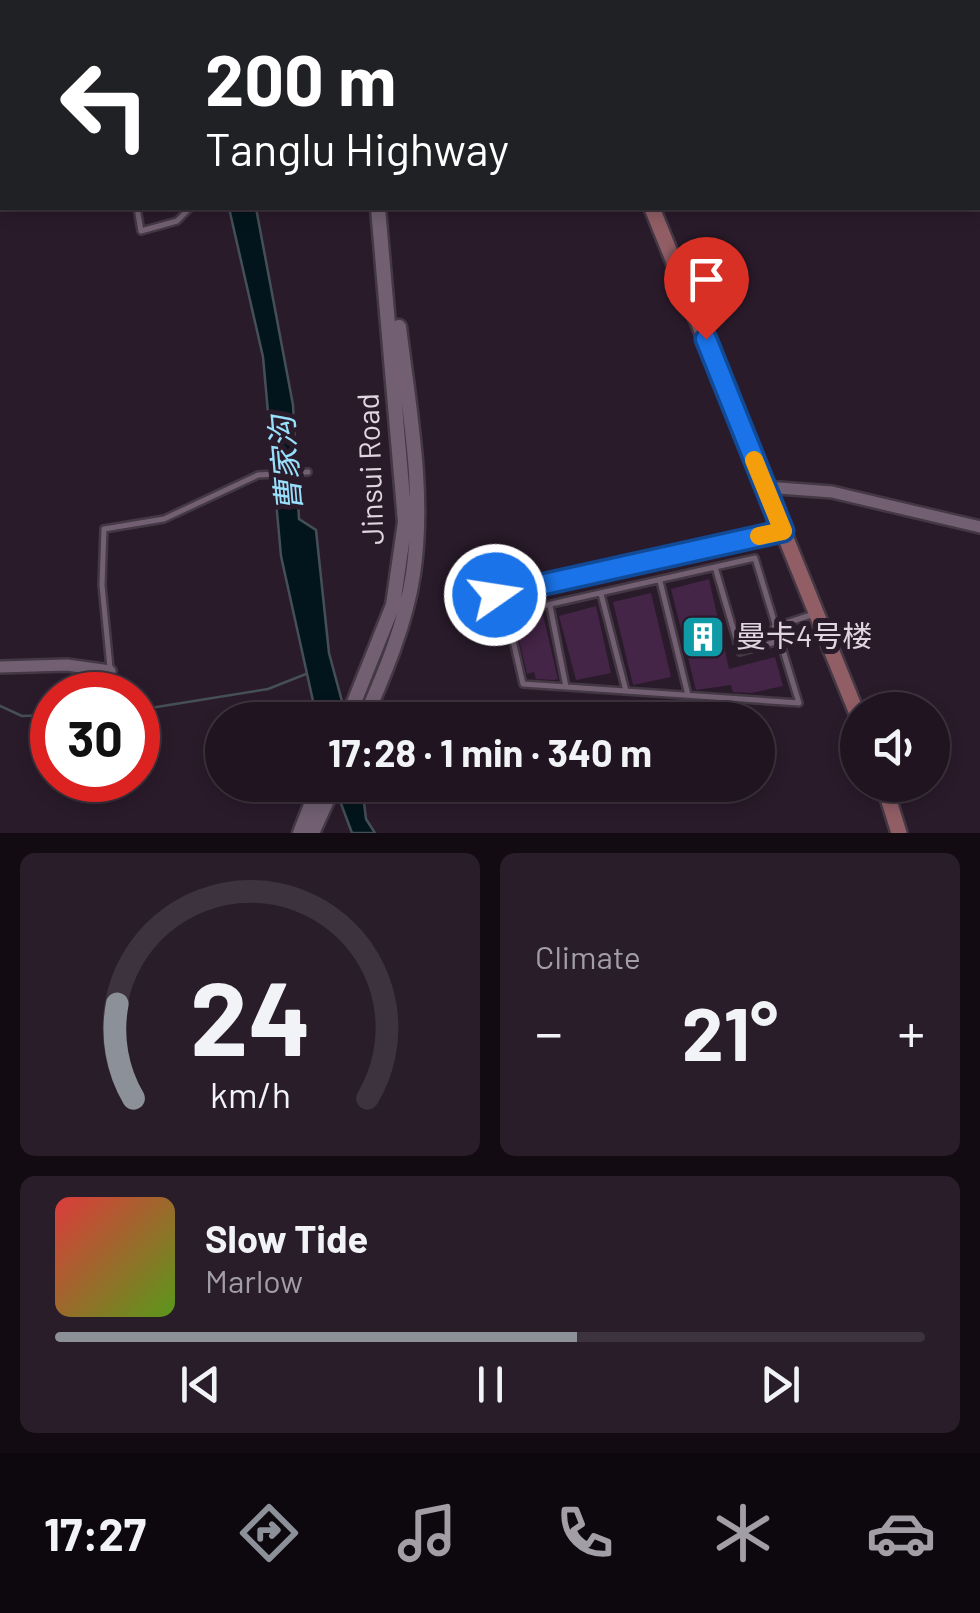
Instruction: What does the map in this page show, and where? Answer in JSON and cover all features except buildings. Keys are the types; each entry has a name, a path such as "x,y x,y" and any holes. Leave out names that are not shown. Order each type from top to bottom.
{"main road":[{"path":"653,210 848,692"},
{"path":"889,802 899,833"}],"street":[{"name":"Jinsui Road","path":"363,702 404,613 413,574 417,514 381,210"},
{"path":"765,486 832,492 980,528"},
{"path":"495,595 783,531"},
{"path":"0,667 67,665 110,671"},
{"path":"308,829 322,802"}],"lane":[{"path":"138,210 141,231 176,221 188,210"},
{"path":"110,671 102,585 104,530 164,518 258,474 308,472"},
{"path":"755,558 799,703 523,684 506,614 716,567 755,558"},
{"path":"716,567 740,652 779,642"},
{"path":"660,580 688,695"},
{"path":"601,594 626,691"},
{"path":"550,606 566,687"},
{"path":"774,626 816,613"}],"water":[{"name":"曹家沟","path":"229,210 256,210 293,405 299,519 316,530 329,653 342,702 313,702 281,556 263,357"},
{"path":"340,802 364,802 366,819 375,833 352,833"}],"waterway":[{"path":"160,706 268,689 306,674"},
{"path":"0,706 30,716"}],"slow traffic":[{"path":"754,460 783,531 759,536"}],"place":[{"name":"曼卡4号楼","path":"703,637"}],"route":[{"path":"495,595 783,531 706,339"}]}
